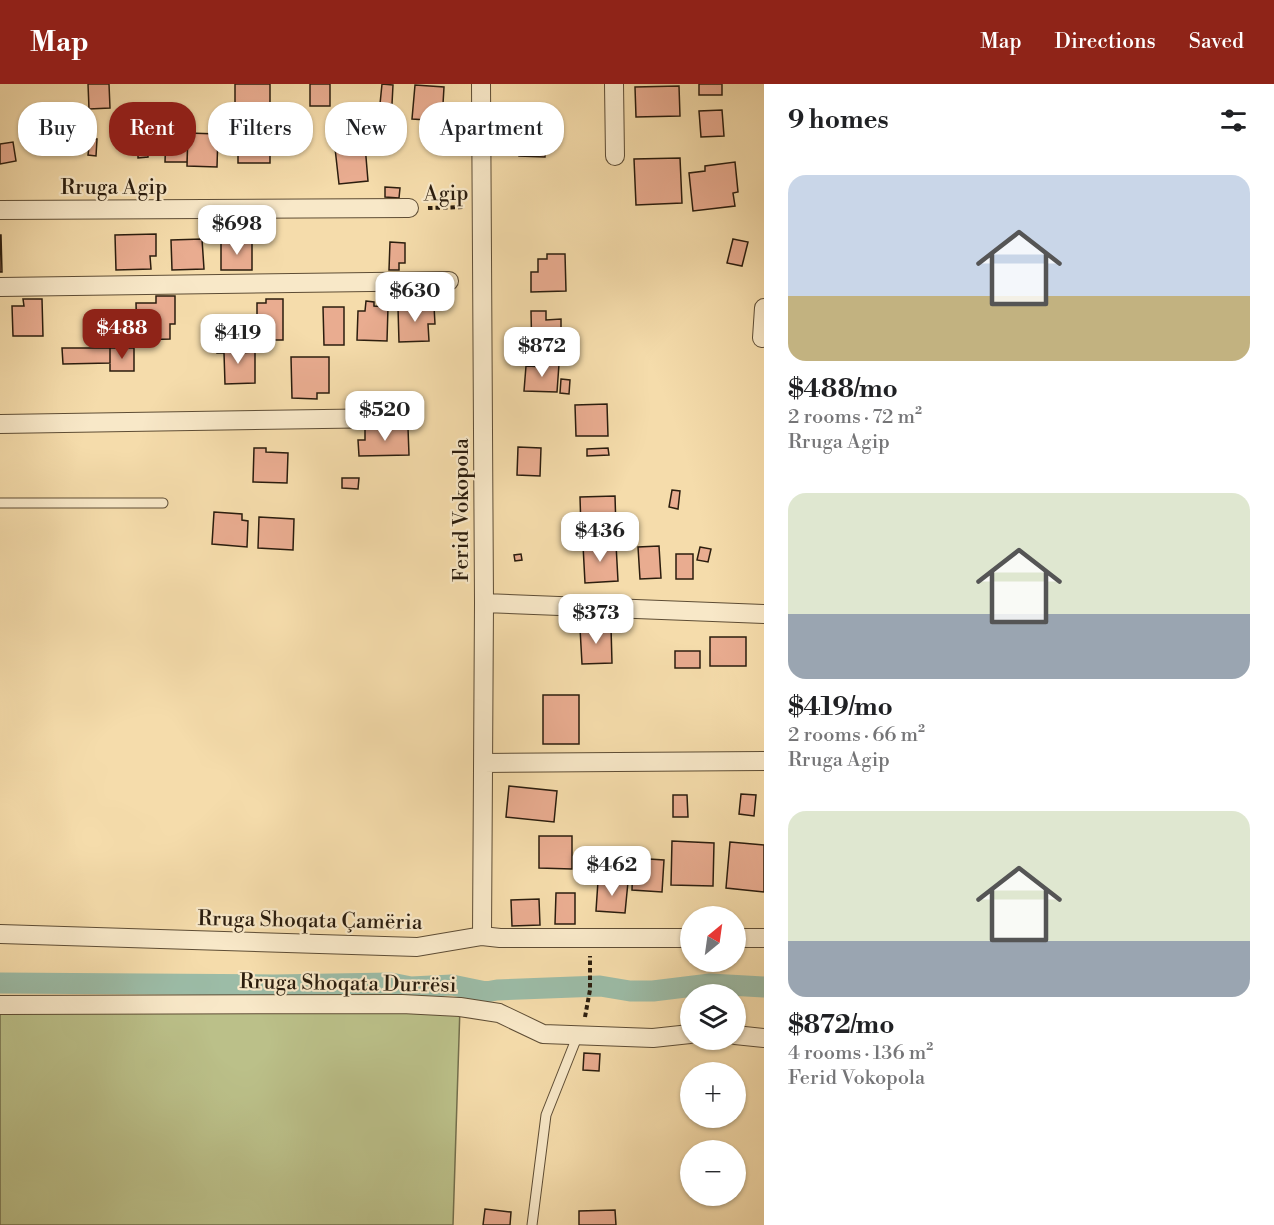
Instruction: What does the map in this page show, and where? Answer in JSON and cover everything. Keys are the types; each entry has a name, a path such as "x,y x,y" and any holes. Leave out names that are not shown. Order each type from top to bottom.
{"street":[{"name":"Ferid Vokopola","path":"481,84 484,603 482,936"},
{"path":"614,84 615,156"},
{"name":"Rruga Agip","path":"0,210 409,208"},
{"path":"0,287 449,281"},
{"path":"762,338 764,308"},
{"path":"0,424 392,418"},
{"path":"484,603 764,614"},
{"path":"483,763 764,761"},
{"name":"Rruga Shoqata Çamëria","path":"0,934 417,947 482,936 500,938 680,938"},
{"path":"746,938 764,938"},
{"name":"Rruga Shoqata Durrësi","path":"0,1005 402,1004 460,1007 499,1013 543,1034 653,1038 680,1035"},
{"path":"746,1036 764,1038"}],"lane":[{"path":"0,503 163,503"},
{"path":"532,1225 546,1115 577,1037"}],"path":[{"name":"Agip","path":"409,208 483,207"},
{"path":"577,1037 584,1021 590,990 590,954"}],"green space":[{"path":"460,1007 453,1225 0,1225 0,1010"}],"building":[{"path":"88,84 109,84 109,108 97,109 97,102 89,102"},
{"path":"235,84 270,84 270,102 235,102"},
{"path":"310,84 330,84 330,102 325,102 325,106 313,106 313,102 310,102"},
{"path":"382,84 393,85 392,102 380,102"},
{"path":"699,84 722,84 722,95 699,95"},
{"path":"415,85 444,87 443,102 419,102 419,119 412,119"},
{"path":"679,86 680,116 636,117 635,87"},
{"path":"722,110 724,136 701,137 699,111"},
{"path":"196,133 208,134 208,156 217,156 217,167 187,166 187,156 196,156"},
{"path":"13,142 16,161 0,164 0,144"},
{"path":"165,156 187,156 187,162 165,162"},
{"path":"238,156 270,156 270,163 238,163"},
{"path":"336,156 366,156 368,181 339,184"},
{"path":"680,158 682,203 636,205 634,159"},
{"path":"735,162 738,192 733,193 735,206 693,211 689,173 705,171 705,166"},
{"path":"385,187 400,188 399,198 385,197"},
{"path":"156,234 156,256 150,256 151,269 116,270 115,235"},
{"path":"1,235 2,272 0,272"},
{"path":"202,239 204,269 172,270 171,240"},
{"path":"733,239 748,242 742,266 727,263"},
{"path":"221,241 252,241 252,270 221,270"},
{"path":"390,242 405,243 405,263 399,263 399,270 389,270"},
{"path":"547,254 565,254 566,291 531,292 531,272 538,272 538,259 547,259"},
{"path":"156,296 175,296 175,324 170,324 170,339 137,340 136,303 156,303"},
{"path":"23,299 42,299 43,336 13,336 12,306 24,306"},
{"path":"266,299 283,299 283,340 257,340 257,303 266,303"},
{"path":"366,301 374,302 374,306 388,307 387,341 357,340 358,311 365,311"},
{"path":"434,306 435,324 428,324 429,341 399,342 398,308"},
{"path":"323,307 344,307 344,345 324,345"},
{"path":"531,311 546,311 546,320 561,319 561,359 532,359"},
{"path":"238,345 238,353 255,352 255,383 225,384 224,353 217,353 217,346"},
{"path":"62,348 110,348 110,363 63,364"},
{"path":"110,348 134,348 134,371 110,371"},
{"path":"291,357 329,357 329,393 317,393 317,399 292,398"},
{"path":"546,363 559,364 557,392 524,391 526,366 546,367"},
{"path":"561,379 570,380 569,394 560,393"},
{"path":"607,404 608,436 576,436 575,405"},
{"path":"365,428 408,428 409,455 359,456 358,440 365,440"},
{"path":"518,447 541,448 540,476 517,475"},
{"path":"254,448 266,448 266,452 288,453 287,483 253,482"},
{"path":"608,448 609,455 587,456 587,449"},
{"path":"342,478 359,478 358,489 342,488"},
{"path":"672,490 680,491 678,509 669,507"},
{"path":"615,496 616,528 581,529 580,497"},
{"path":"214,512 242,514 242,520 248,521 247,547 212,544"},
{"path":"259,517 294,519 293,550 258,548"},
{"path":"616,544 618,581 585,583 583,545"},
{"path":"659,546 661,578 640,579 638,547"},
{"path":"700,547 711,549 708,562 697,560"},
{"path":"521,554 522,560 515,561 514,555"},
{"path":"676,554 693,554 693,579 676,579"},
{"path":"611,627 612,663 582,664 580,628"},
{"path":"710,637 746,637 746,666 710,666"},
{"path":"675,651 700,651 700,668 675,668"},
{"path":"543,695 579,695 579,744 543,744"},
{"path":"509,786 557,791 554,822 506,817"},
{"path":"741,794 756,795 754,816 739,814"},
{"path":"673,795 687,795 688,817 673,817"},
{"path":"539,836 572,836 572,869 539,868"},
{"path":"672,841 714,843 713,886 671,885"},
{"path":"730,842 764,845 764,892 726,888"},
{"path":"633,858 664,860 662,892 632,890"},
{"path":"598,881 628,882 625,913 596,911"},
{"path":"556,893 575,893 575,924 555,924"},
{"path":"539,899 540,925 512,926 511,900"},
{"path":"584,1053 600,1054 599,1071 583,1070"},
{"path":"485,1209 511,1212 510,1225 483,1225"},
{"path":"615,1210 616,1225 579,1225 579,1211"}],"waterway":[{"path":"0,983 274,985 391,983 411,987 452,985 486,992 600,986 630,991 653,991 710,984 764,987"}]}
